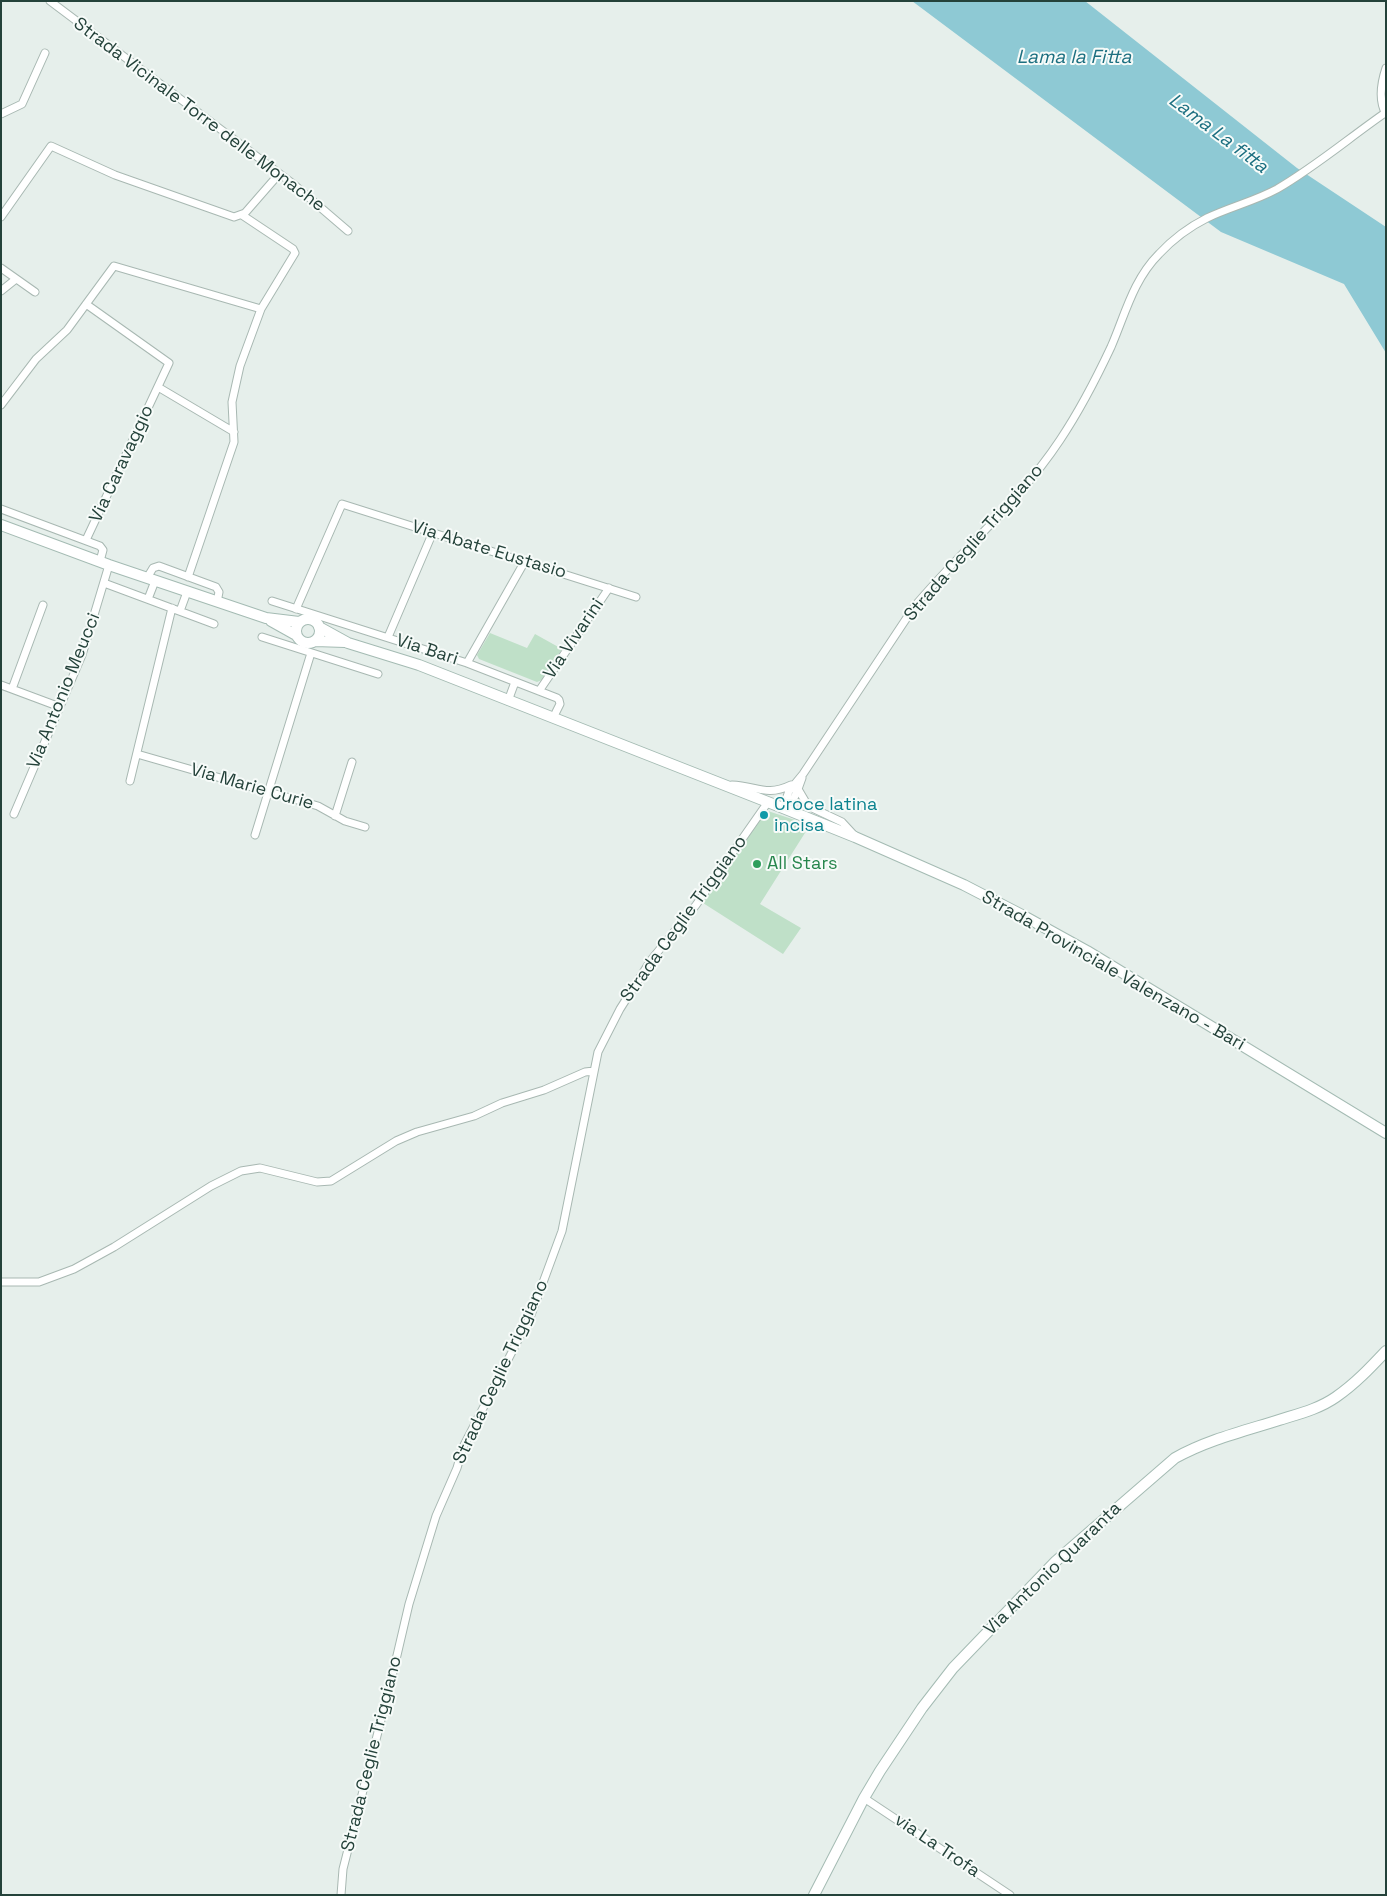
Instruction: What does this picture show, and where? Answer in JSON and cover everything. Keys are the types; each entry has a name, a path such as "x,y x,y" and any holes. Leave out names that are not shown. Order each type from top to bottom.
{"main road":[{"name":"Via Bari","path":"1,525 104,563 266,618 299,622 311,616 319,627 348,642 419,665 635,750"},
{"name":"Via Bari","path":"266,618 296,635 303,646 315,641 348,642"},
{"path":"296,635 296,628 299,622"},
{"path":"315,641 320,634 319,627"},
{"name":"Strada Provinciale Valenzano - Bari","path":"635,750 856,837 964,884 1096,956 1386,1133"},
{"name":"Via Antonio Quaranta","path":"814,1895 864,1798 922,1708 953,1668 1056,1561 1174,1458 1192,1448 1306,1412 1334,1399 1360,1380 1386,1350"}],"street":[{"name":"Strada Vicinale Torre delle Monache","path":"50,1 279,174 348,231"},
{"path":"1,114 22,104 45,53"},
{"path":"1385,113 1382,108 1384,97 1381,86 1386,68"},
{"name":"Strada Ceglie Triggiano","path":"783,808 786,795 796,787 914,607 1032,480 1061,439 1088,394 1111,346 1135,287 1158,255 1187,229 1207,218 1276,189 1385,113"},
{"path":"1,217 51,146 130,180 231,216 242,215 295,251 262,308 252,330 234,389 232,449 188,577"},
{"path":"242,215 279,174"},
{"path":"1,405 36,359 67,330 114,266 262,308"},
{"path":"1,268 35,292"},
{"path":"1,291 16,279"},
{"name":"Via Caravaggio","path":"86,304 169,363 86,540"},
{"name":"Via Caravaggio","path":"158,387 234,432"},
{"name":"Via Abate Eustasio","path":"296,609 342,504 636,597"},
{"path":"1,509 102,547 104,563"},
{"path":"388,637 433,532"},
{"path":"467,663 524,561"},
{"name":"Via Antonio Meucci","path":"14,814 82,655 104,583 104,563"},
{"path":"148,599 151,579 156,566 218,588 217,602"},
{"path":"104,583 214,624"},
{"name":"Via Vivarini","path":"539,691 609,588"},
{"path":"180,611 187,592"},
{"name":"Via Bari","path":"272,601 311,616 388,637 467,663 539,691 559,700 560,704 553,718"},
{"path":"12,689 43,606"},
{"path":"130,781 172,608"},
{"name":"Via Bari","path":"262,637 303,646 311,653 378,674"},
{"path":"255,835 311,653"},
{"path":"508,701 515,682"},
{"path":"1,684 60,707"},
{"name":"Via Marie Curie","path":"137,754 321,807 336,816 365,827"},
{"path":"336,816 352,762"},
{"path":"721,785 744,786 766,792 796,787 808,806 842,822 856,837"},
{"name":"Strada Ceglie Triggiano","path":"341,1895 343,1869 392,1681 409,1604 436,1516 457,1468 463,1446 531,1316 562,1232 598,1052 635,984 651,960 696,905 768,802"},
{"path":"1,1282 39,1282 74,1268 114,1247 211,1186 240,1171 260,1168 317,1182 331,1181 396,1141 417,1132 474,1116 502,1103 544,1090 585,1072 594,1071"},
{"name":"via La Trofa","path":"864,1798 1010,1895"}],"green space":[{"path":"490,633 527,648 535,634 562,649 542,680 537,682 479,659 477,655"},
{"name":"All Stars","path":"765,810 810,825 760,904 801,928 783,954 703,903"}],"water":[{"name":"Lama la Fitta","path":"912,1 1085,1 1297,168 1386,227 1386,353 1344,284 1221,232"}],"place":[{"name":"Croce latina incisa","path":"764,815"},
{"name":"All Stars","path":"757,864"}],"water label":[{"name":"Lama La fitta","path":"1218,134"}]}
